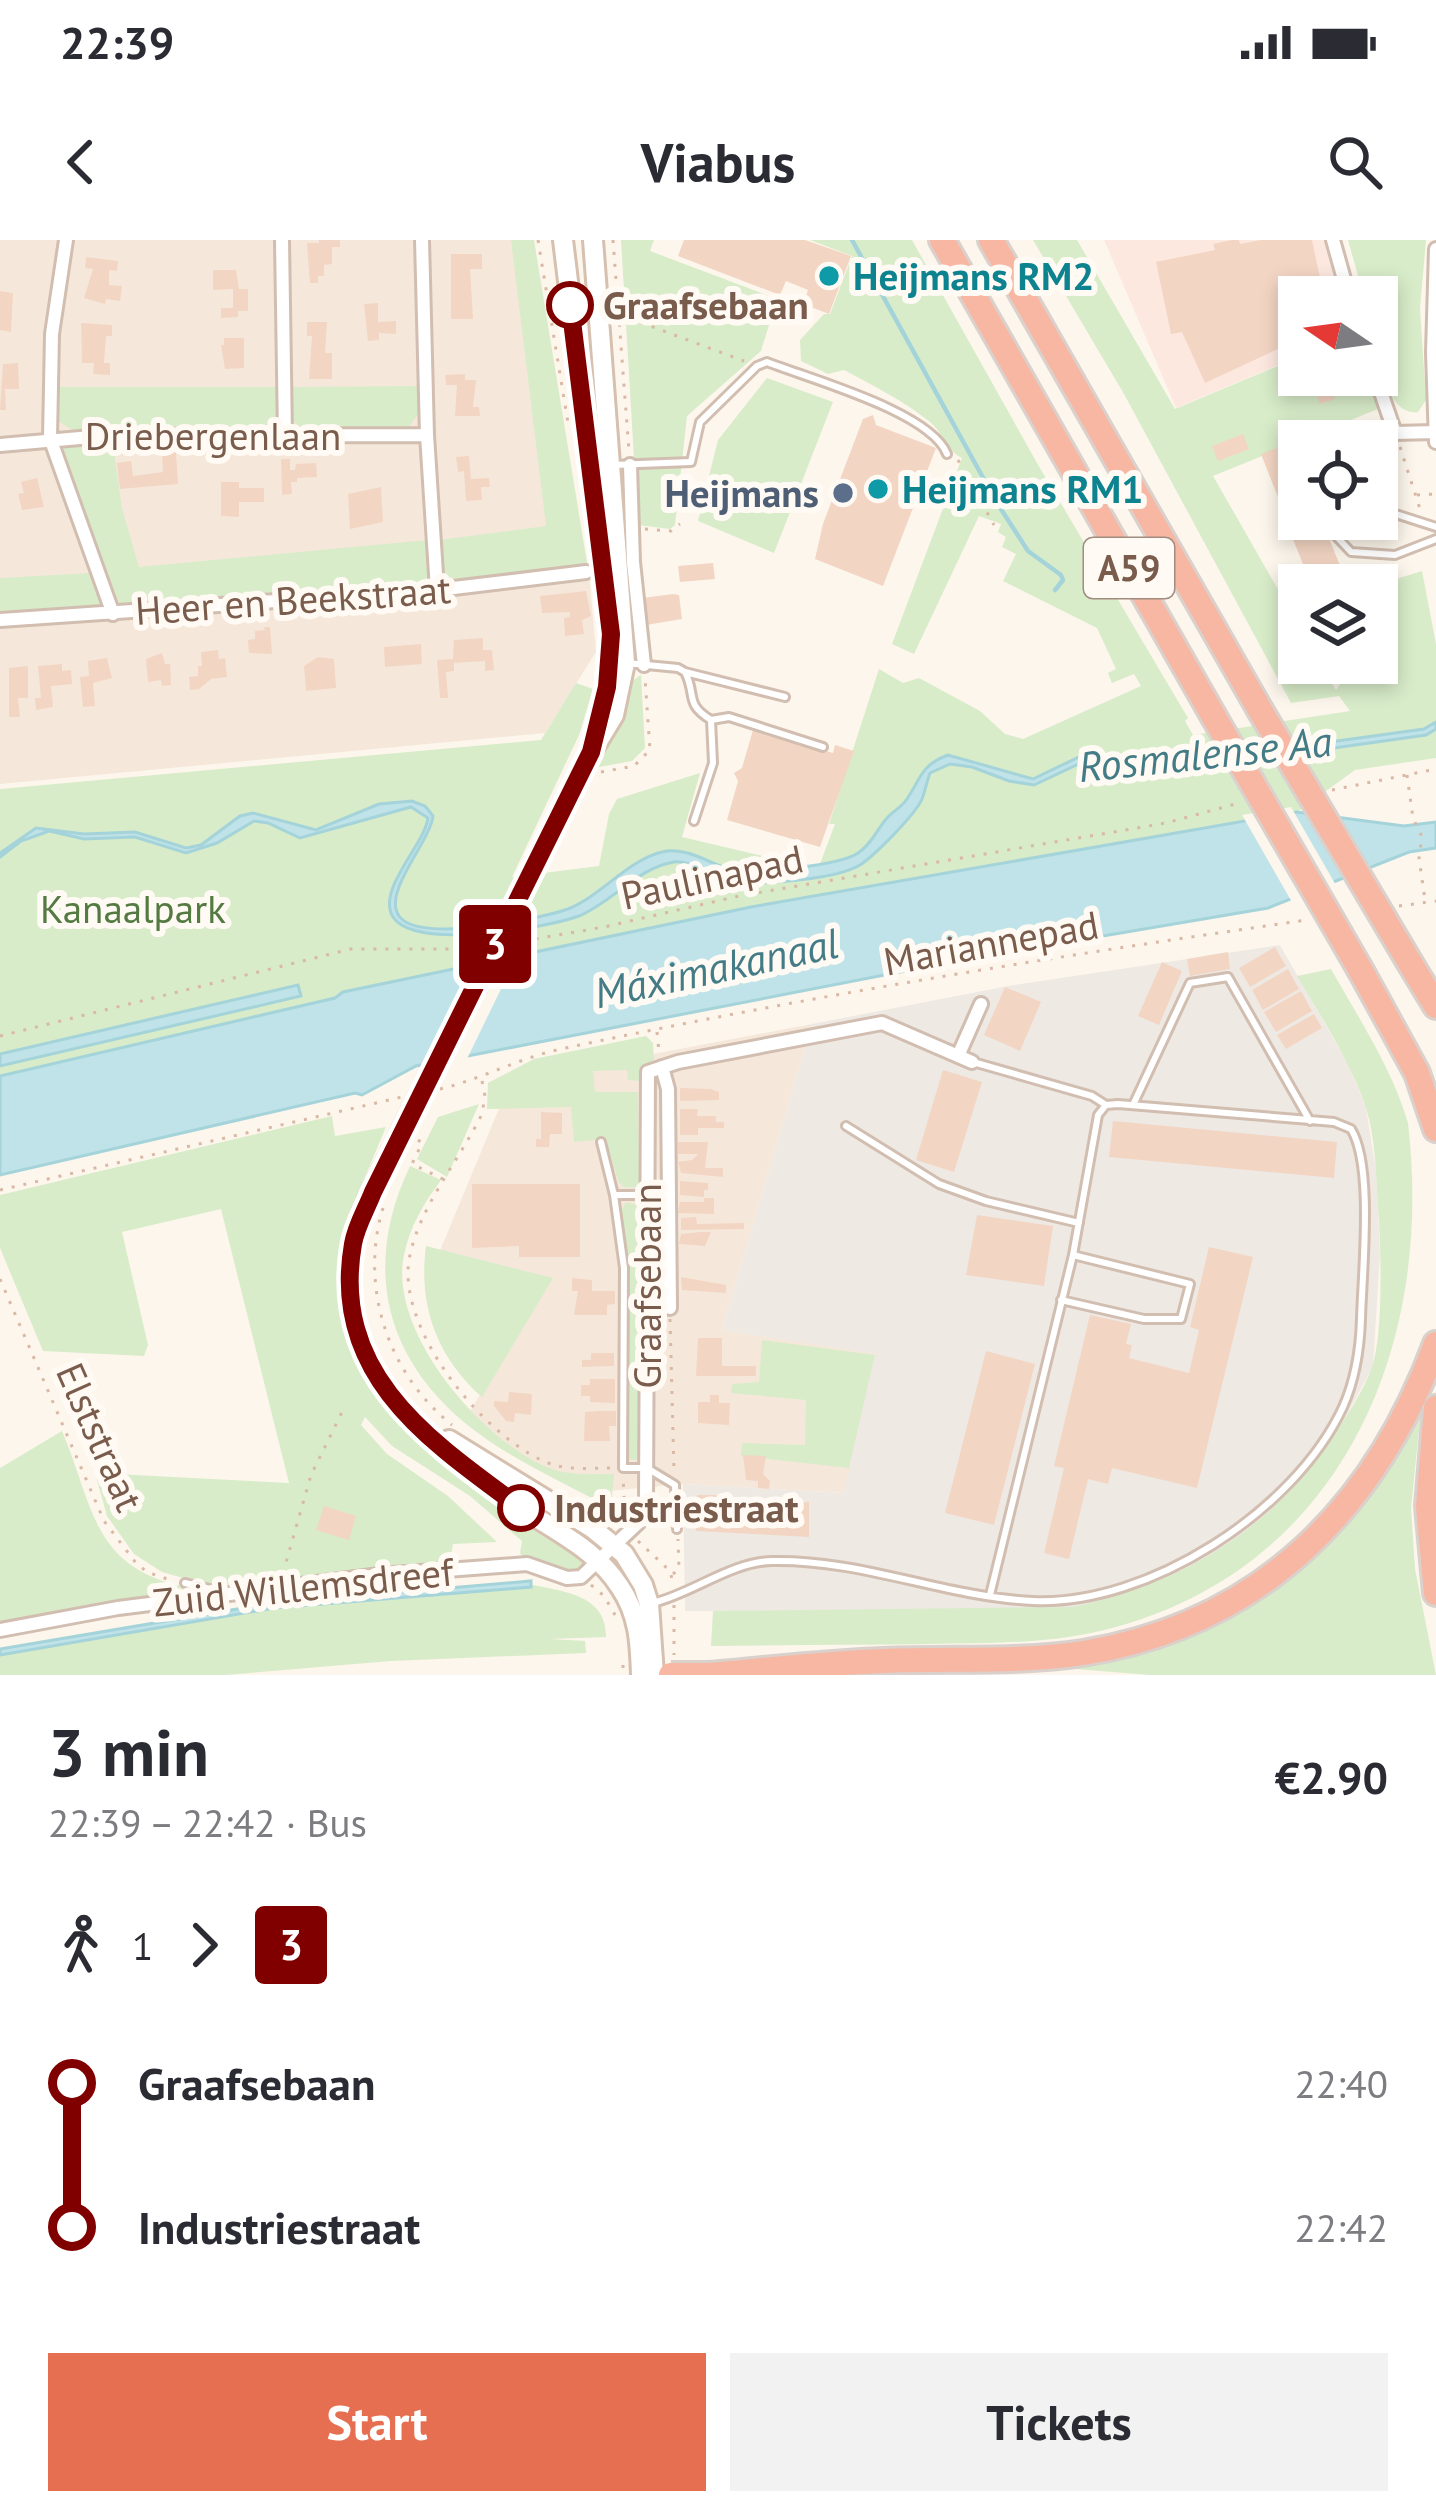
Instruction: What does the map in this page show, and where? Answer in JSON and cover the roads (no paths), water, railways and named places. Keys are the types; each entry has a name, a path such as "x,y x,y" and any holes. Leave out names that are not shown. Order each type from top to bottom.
{"highway":[{"name":"A59","path":"942,240 1417,1073 1436,1129"},
{"name":"A59","path":"991,240 1436,1006"},
{"path":"710,1675 881,1660 1059,1656 1126,1644 1196,1619 1277,1571 1331,1523 1386,1452 1436,1344"},
{"path":"1436,1408 1428,1506 1436,1592"},
{"path":"671,1675 723,1675"}],"main road":[{"path":"563,240 610,465"},
{"path":"592,240 627,663 614,715 536,863 412,1135 366,1211 353,1241 350,1286 362,1342 389,1396 431,1441 600,1562 624,1591 655,1675"},
{"path":"366,1211 361,1281 366,1316 381,1360 406,1400 449,1441 622,1539 637,1573 634,1613 641,1675"}],"street":[{"path":"66,240 52,334 50,438 113,614"},
{"path":"283,240 285,436"},
{"path":"422,240 437,590"},
{"path":"1334,240 1343,276"},
{"path":"1436,249 1436,442"},
{"path":"1382,396 1395,433 1436,432"},
{"name":"Driebergenlaan","path":"0,445 50,438 427,435"},
{"path":"610,465 631,529 627,663"},
{"name":"Heer en Beekstraat","path":"0,620 437,590 586,572"},
{"path":"958,1056 981,1004"},
{"path":"662,1067 882,1023 973,1062"},
{"name":"Graafsebaan","path":"600,1562 644,1512 648,1072 662,1067 668,1089 670,1308"},
{"name":"Zuid Willemsdreef","path":"0,1630 227,1593 527,1564 567,1578 581,1577 600,1562"}],"lane":[{"path":"610,465 691,462 700,422 757,366 767,362 902,415 943,442 947,454"},
{"path":"1398,515 1436,527"},
{"path":"1338,540 1351,552 1395,554 1436,538"},
{"path":"627,663 686,672 784,697"},
{"path":"686,672 695,711 711,720 729,717 824,747"},
{"path":"694,820 713,763 711,720"},
{"path":"1133,1105 1190,983 1228,977 1310,1120"},
{"path":"634,1613 748,1564 767,1561 868,1570 1032,1601 1071,1600 1167,1570 1253,1517 1293,1478 1341,1411 1358,1360 1364,1218 1356,1137 1342,1125 1310,1120 1106,1105 1093,1096 973,1062"},
{"path":"990,1595 1073,1255 1098,1115 1106,1105"},
{"path":"846,1126 939,1184 986,1201 1079,1223"},
{"name":"Graafsebaan","path":"601,1142 624,1268 623,1468 647,1468"},
{"path":"614,1196 647,1195"},
{"path":"1061,1300 1144,1319 1181,1319 1190,1284 1073,1255"},
{"path":"648,1321 670,1308"},
{"path":"647,1468 675,1485 677,1529"},
{"path":"184,1583 227,1593"}],"water":[{"path":"1436,722 1436,729 1426,735 1184,769 1085,761 1034,785 950,764 930,773 922,799 894,835 849,870 761,883 726,879 674,862 649,871 579,916 482,934 427,933 393,917 391,894 428,818 411,807 300,838 254,821 217,843 186,853 135,837 84,839 49,831 21,841 0,857 36,828 84,834 135,832 186,848 201,845 240,816 253,813 316,830 379,804 412,801 433,816 401,881 395,906 399,916 430,928 480,927 568,909 638,862 662,852 689,853 743,871 796,868 849,857 867,845 905,802 927,768 948,755 1033,779 1085,754 1184,762 1424,729"},
{"name":"Máximakanaal","path":"1297,812 1404,826 1436,822 1436,848 1409,852 1268,908 967,959 416,1066 362,1095 0,1175 0,1076 335,998 343,992 751,907"},
{"path":"298,985 301,996 0,1066 0,1054"},
{"path":"531,1581 531,1587 274,1608 0,1655 0,1649 273,1603"}],"waterway":[{"path":"852,240 997,503 1028,551 1061,575 1063,580 1055,590"}],"place":[{"name":"Heijmans RM2","path":"829,276"},
{"name":"Graafsebaan","path":"570,305"},
{"name":"Heijmans RM1","path":"878,489"},
{"name":"Heijmans","path":"843,493"},
{"name":"Industriestraat","path":"521,1508"}],"water label":[{"name":"Rosmalense Aa","path":"1205,754"}],"park label":[{"name":"Kanaalpark","path":"133,909"}]}
